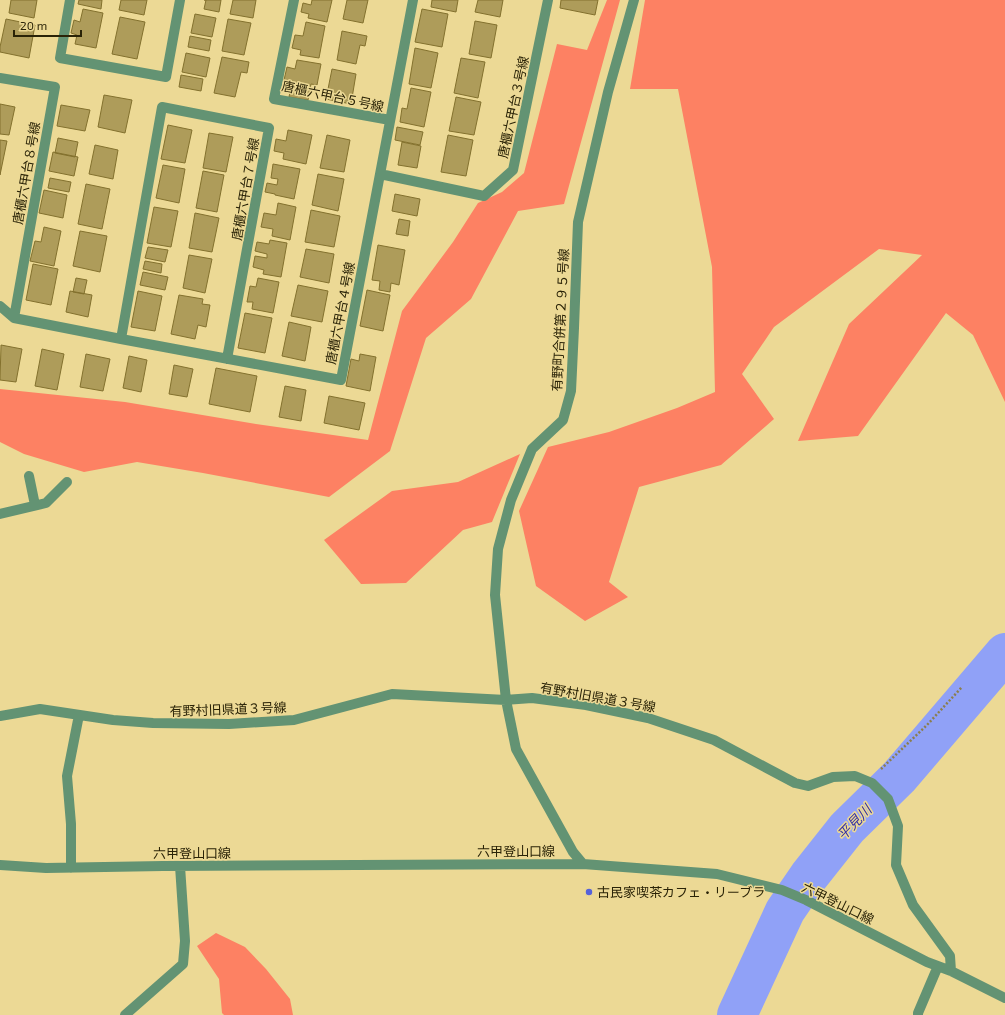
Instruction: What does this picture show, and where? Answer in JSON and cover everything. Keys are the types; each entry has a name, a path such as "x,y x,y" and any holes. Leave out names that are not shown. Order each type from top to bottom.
{"street":[{"path":"70,0 60,58 166,78 180,0"},
{"name":"唐櫃六甲台５号線","path":"294,0 274,99 390,120"},
{"name":"唐櫃六甲台４号線","path":"0,306 14,318 341,380 412,0"},
{"name":"唐櫃六甲台３号線","path":"380,174 484,196 513,170 548,0"},
{"name":"有野町合併第２９５号線","path":"584,864 573,852 516,749 506,700 495,595 498,549 511,500 532,449 563,420 571,391 578,222 608,92 634,0"},
{"name":"唐櫃六甲台８号線","path":"0,78 55,87 14,318"},
{"name":"唐櫃六甲台７号線","path":"121,339 162,107 269,128 228,359"},
{"path":"29,476 36,505"},
{"path":"0,514 46,503 67,482"},
{"name":"有野村旧県道３号線","path":"0,716 40,708 113,720 153,723 229,724 294,720 392,694 506,700 532,698 586,705 648,718 714,740 795,783 808,786 833,777 855,776 869,782"},
{"path":"71,868 71,824 67,776 79,715"},
{"path":"869,782 888,799 898,826 896,864 913,905 950,956 951,971"},
{"name":"六甲登山口線","path":"0,865 71,868 584,864 717,874 782,890 806,900 927,962 951,971 1005,998"},
{"path":"125,1015 183,964 185,941 180,866"},
{"path":"918,1015 938,966"}],"path":[{"path":"869,782 927,725 962,687"}],"shaded area":[{"path":"607,0 620,0 564,204 518,211 471,299 426,338 390,451 329,497 137,462 84,472 24,454 0,442 0,389 125,402 256,424 368,440 402,311 453,242 478,203 502,192 524,173 557,44 587,50"},
{"path":"645,0 1005,0 1005,402 973,335 946,313 858,436 798,441 849,324 922,255 879,249 774,327 742,374 774,419 721,465 639,487 609,582 628,597 585,621 536,586 519,511 548,447 609,432 677,408 715,392 712,267 678,89 630,89"},
{"path":"520,454 492,522 463,530 406,583 361,584 324,540 392,491 458,482"},
{"path":"216,933 245,947 266,969 290,999 293,1015 224,1015 222,1013 219,979 197,946"}],"building":[{"path":"11,0 37,0 34,18 9,13"},
{"path":"79,0 102,0 101,9 78,4"},
{"path":"121,0 147,0 144,15 119,10"},
{"path":"206,0 221,0 219,12 204,9"},
{"path":"233,0 256,0 253,18 230,14"},
{"path":"312,0 332,0 327,22 308,18 309,14 301,12 303,3 311,5"},
{"path":"347,0 368,0 363,23 343,19"},
{"path":"432,0 458,0 456,12 431,7"},
{"path":"478,0 503,0 500,17 475,12"},
{"path":"561,0 598,0 595,15 560,8"},
{"path":"83,9 103,13 96,48 75,44 77,35 71,33 74,20 80,22"},
{"path":"422,9 448,14 442,47 415,42"},
{"path":"195,14 216,18 212,37 191,33"},
{"path":"120,17 145,22 137,59 112,54"},
{"path":"6,19 35,25 29,58 0,52"},
{"path":"228,19 251,23 244,55 222,51"},
{"path":"475,21 497,25 491,58 469,54"},
{"path":"306,22 325,26 319,58 300,55 301,50 292,48 295,35 303,36"},
{"path":"342,31 367,36 365,46 360,45 356,64 337,60"},
{"path":"190,36 211,40 209,51 188,47"},
{"path":"415,48 438,53 431,88 409,84"},
{"path":"186,53 210,58 206,77 182,72"},
{"path":"222,57 249,62 247,73 241,72 235,97 214,93"},
{"path":"461,58 485,62 478,98 454,93"},
{"path":"297,60 321,64 317,85 311,84 308,100 289,97 292,82 284,80 287,67 295,69"},
{"path":"332,69 356,74 351,104 326,99"},
{"path":"181,75 203,79 201,91 179,87"},
{"path":"411,88 431,92 424,127 400,122 402,108 407,109"},
{"path":"104,95 132,100 125,133 98,127"},
{"path":"456,97 481,102 474,135 449,131"},
{"path":"0,104 15,107 9,135 0,134"},
{"path":"61,105 90,110 85,131 57,126"},
{"path":"168,125 192,130 185,163 161,159"},
{"path":"397,127 423,132 420,145 395,140"},
{"path":"288,130 312,135 306,164 283,159 284,153 274,151 276,139 286,141"},
{"path":"209,133 233,137 226,172 203,168"},
{"path":"327,135 350,140 344,172 320,168"},
{"path":"448,135 473,140 466,176 441,172"},
{"path":"58,138 78,142 75,157 55,153"},
{"path":"0,140 7,141 0,175"},
{"path":"402,142 421,146 417,168 398,165"},
{"path":"95,145 118,150 113,179 89,174"},
{"path":"53,152 78,157 74,176 49,171"},
{"path":"273,164 300,169 294,199 265,192 267,183 277,185 278,179 271,178"},
{"path":"163,165 185,169 179,203 156,198"},
{"path":"203,171 224,175 217,212 196,208"},
{"path":"318,174 344,179 338,211 312,205"},
{"path":"50,178 71,182 69,192 48,188"},
{"path":"86,184 110,189 102,229 78,224"},
{"path":"44,190 67,195 63,218 39,213"},
{"path":"395,194 420,199 417,216 392,211"},
{"path":"278,203 296,207 290,240 272,236 273,229 261,227 264,213 276,215"},
{"path":"154,207 178,211 171,247 147,243"},
{"path":"311,210 340,216 334,247 305,242"},
{"path":"195,213 219,218 212,252 189,248"},
{"path":"399,219 410,221 408,236 396,234"},
{"path":"44,227 61,231 54,266 30,261 35,241 41,242"},
{"path":"80,231 107,236 100,272 73,266"},
{"path":"270,240 287,243 281,277 263,274 264,270 253,267 255,256 267,258 267,254 255,251 257,242 269,244"},
{"path":"378,245 405,250 399,285 391,283 390,292 379,290 380,281 372,280"},
{"path":"148,247 168,250 165,262 145,258"},
{"path":"306,249 334,254 329,283 300,277"},
{"path":"189,255 212,259 205,293 183,288"},
{"path":"145,261 162,264 161,273 143,269"},
{"path":"33,264 58,269 51,305 26,300"},
{"path":"143,272 168,277 165,290 140,285"},
{"path":"76,278 87,280 84,294 73,292"},
{"path":"258,278 279,282 273,313 252,309 253,302 247,302 250,286 256,287"},
{"path":"298,285 328,291 322,322 291,316"},
{"path":"367,290 390,295 383,331 360,326"},
{"path":"70,291 92,295 88,317 66,312"},
{"path":"138,291 162,296 155,331 131,327"},
{"path":"179,295 203,299 202,304 210,305 206,327 198,325 195,339 171,334"},
{"path":"245,313 272,318 265,353 238,348"},
{"path":"289,322 311,327 305,361 282,356"},
{"path":"1,345 22,349 16,382 0,380"},
{"path":"42,349 64,354 57,390 35,386"},
{"path":"86,354 110,359 103,391 80,387"},
{"path":"360,354 376,357 370,391 346,386 351,359 359,361"},
{"path":"129,356 147,360 141,392 123,388"},
{"path":"174,365 193,369 187,397 169,394"},
{"path":"216,368 257,376 250,412 209,404"},
{"path":"285,386 306,390 301,421 279,417"},
{"path":"329,396 365,403 359,430 324,423"}],"waterway":[{"name":"平見川","path":"737,1015 785,911 809,876 847,828 899,777 1005,653"}],"place":[{"name":"古民家喫茶カフェ・リーブラ","path":"589,892"}]}
